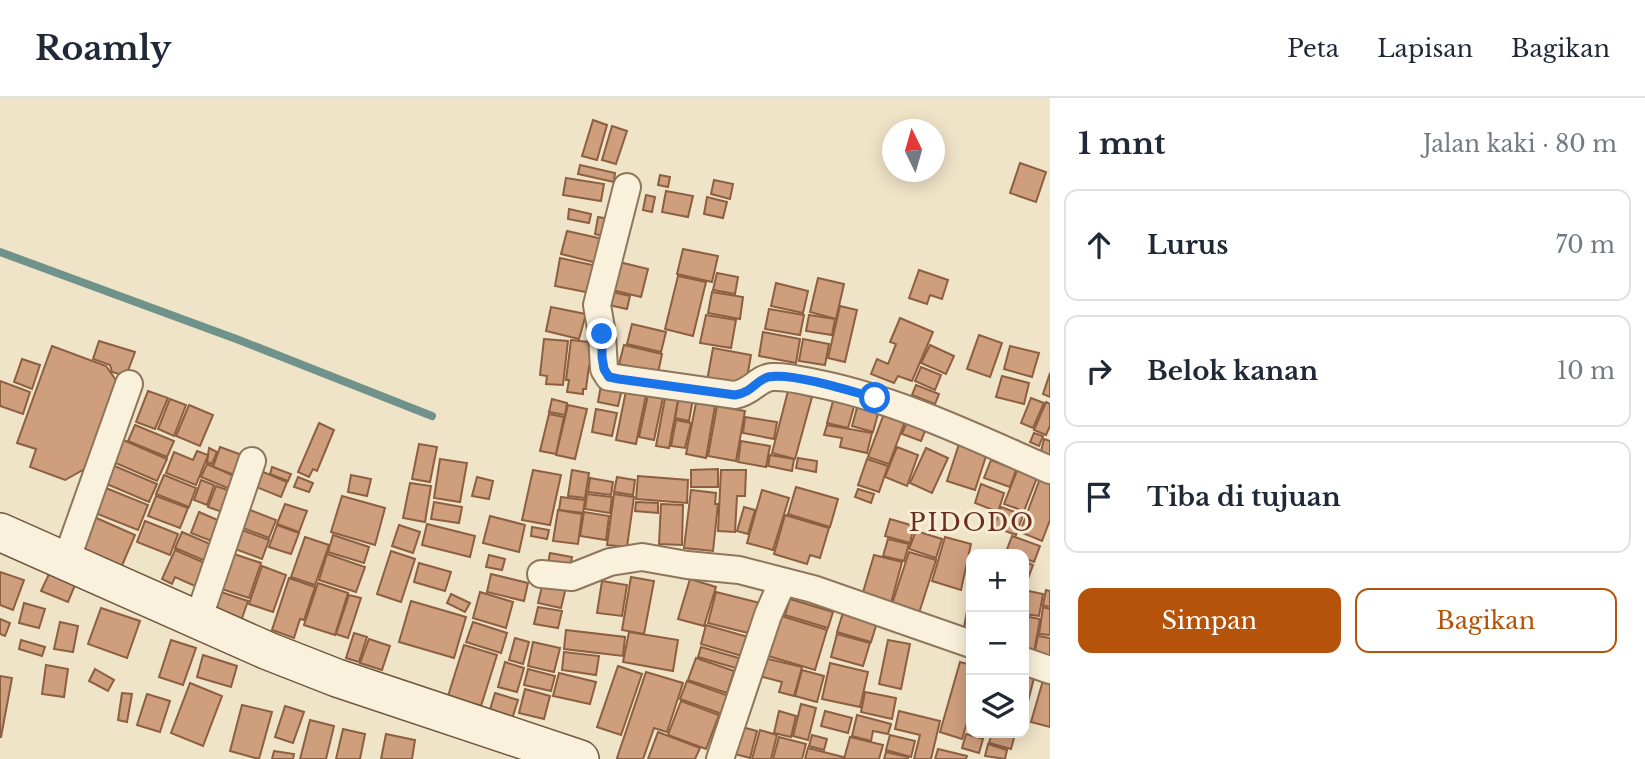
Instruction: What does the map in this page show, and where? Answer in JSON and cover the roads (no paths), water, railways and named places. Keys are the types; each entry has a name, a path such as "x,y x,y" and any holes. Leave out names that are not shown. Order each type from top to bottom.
{"street":[{"path":"627,187 597,305 604,369 609,377 735,395 747,393 760,380 769,377 843,388 965,433 1050,470"},
{"path":"65,561 129,384"},
{"path":"198,620 252,461"},
{"path":"2,540 65,561 337,678 580,759"},
{"path":"541,573 572,577 610,562 642,557 739,570 813,589 966,642"},
{"path":"720,759 768,615 782,583"},
{"path":"1029,663 1050,670"}],"waterway":[{"path":"0,252 239,340 432,416"}],"district":[{"name":"PIDODO","path":"972,523"}]}
